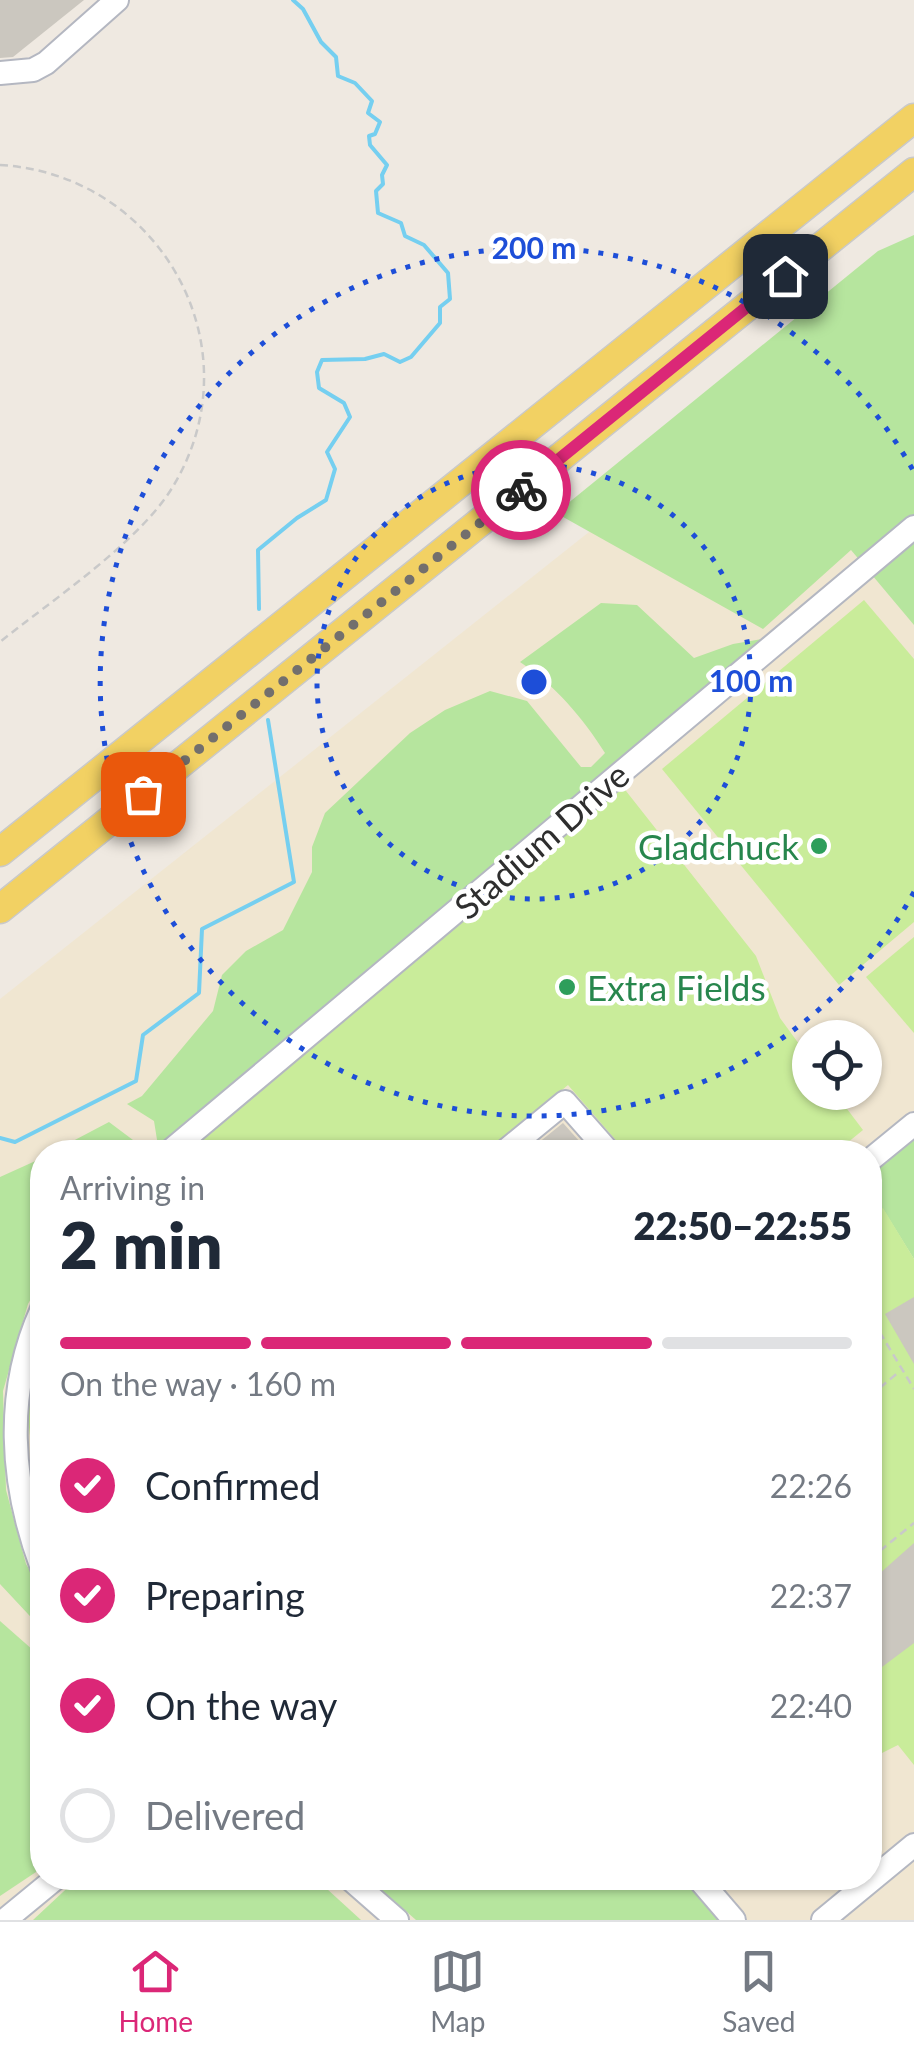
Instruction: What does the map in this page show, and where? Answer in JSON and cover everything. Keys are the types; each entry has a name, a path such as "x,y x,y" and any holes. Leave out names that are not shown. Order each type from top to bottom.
{"main road":[{"path":"0,852 914,118"},
{"path":"0,908 914,172"},
{"path":"842,229 914,198"}],"street":[{"path":"0,73 33,70 46,63 117,0"},
{"name":"Stadium Drive","path":"183,1140 914,527"},
{"path":"519,1140 565,1102 598,1140"},
{"path":"882,1150 914,1124"},
{"path":"30,1343 22,1366 14,1436 30,1525"},
{"path":"882,1871 914,1844"},
{"path":"5,1920 41,1890"},
{"path":"363,1890 398,1920"},
{"path":"708,1890 734,1920"},
{"path":"823,1920 859,1890"}],"path":[{"path":"0,165 48,172 76,182 103,196 149,234 168,258 188,297 201,340 204,370 203,400 193,443 175,484 158,509 138,531 0,642"},
{"path":"882,1336 914,1389"},
{"path":"882,1386 902,1370"},
{"path":"882,1550 914,1522"}],"shaded area":[{"path":"914,279 914,1920 6,1920 0,1913 0,999 903,283"}],"green space":[{"path":"914,235 914,625 851,550 763,629 556,513 878,251"},
{"name":"Gladchuck","path":"864,600 914,659 914,922 839,985 662,769"},
{"path":"601,603 637,605 694,658 762,639 167,1140 157,1140 154,1121 127,1104 142,1096 213,1011 222,975 246,951 283,930 312,872 312,847 325,813 410,733 445,710 490,691 527,701 581,767 591,767 605,753 578,715 520,662"},
{"name":"Extra Fields","path":"615,777 756,956 780,1018 792,1034 792,1110 848,1110 863,1130 851,1140 616,1140 568,1085 502,1140 186,1140"},
{"path":"914,937 914,1033 866,977"},
{"path":"109,1122 133,1140 75,1140"},
{"path":"914,1134 914,1259 882,1210 882,1161"},
{"path":"30,1163 30,1300 3,1391 6,1490 30,1571 30,1616 0,1584 0,1177"},
{"path":"882,1209 914,1259 914,1765 898,1745 882,1753"},
{"path":"30,1351 30,1436 22,1365"},
{"path":"0,1621 30,1647 30,1876 0,1896"},
{"path":"65,1890 328,1890 361,1920 33,1920"},
{"path":"382,1890 698,1890 723,1920 416,1920"}],"building":[{"path":"0,0 84,0 13,57 0,58"},
{"path":"563,1123 578,1140 542,1140"},
{"path":"914,1297 914,1364 885,1314"},
{"path":"914,1543 914,1643 882,1667 882,1571"}],"waterway":[{"path":"259,609 258,550 326,500 335,469 327,452 350,417 344,403 319,388 317,372 322,360 365,359 384,354 400,362 411,357 440,323 440,307 450,299 448,273 424,245 405,236 401,223 378,213 376,191 383,184 387,165 370,145 369,136 375,134 380,122 368,113 372,101 355,83 338,76 336,57 293,0"},
{"path":"0,1138 15,1142 136,1081 143,1035 199,993 202,929 294,882 268,720"}],"way so far":[{"path":"143,794 521,490"}],"place":[{"name":"Gladchuck","path":"819,846"},
{"name":"Extra Fields","path":"567,987"}],"route":[{"path":"521,490 785,276"}]}
